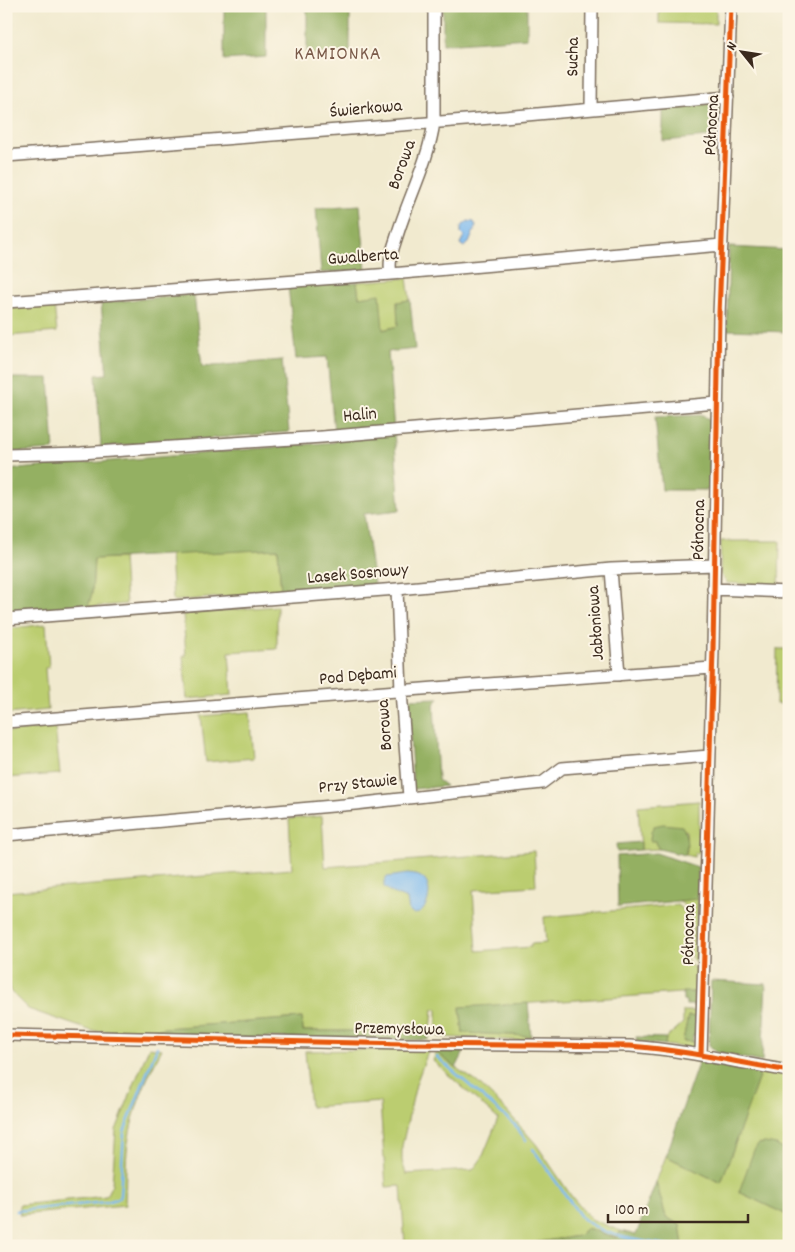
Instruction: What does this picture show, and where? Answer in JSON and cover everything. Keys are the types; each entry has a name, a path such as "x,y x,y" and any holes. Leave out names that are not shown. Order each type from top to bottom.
{"street":[{"name":"Borowa","path":"391,274 388,264 401,220 432,137 434,122 434,6"},
{"name":"Sucha","path":"591,108 592,6"},
{"name":"Północna","path":"701,1054 712,668 717,403 731,6"},
{"name":"Świerkowa","path":"6,156 728,97"},
{"name":"Gwalberta","path":"6,302 391,274 722,245"},
{"name":"Halin","path":"6,455 80,453 313,438 717,403"},
{"name":"Lasek Sosnowy","path":"6,619 397,589 611,569 714,565"},
{"name":"Jabłoniowa","path":"611,569 618,675"},
{"name":"Borowa","path":"397,589 401,691 409,797"},
{"path":"712,589 789,592"},
{"name":"Pod Dębami","path":"6,722 712,668"},
{"name":"Przy Stawie","path":"6,835 322,807 542,783 562,768 709,756"},
{"name":"Przemysłowa","path":"6,1035 406,1044 630,1046 701,1054 789,1071"}],"green space":[{"path":"224,6 266,6 266,57 224,60"},
{"path":"307,6 350,6 350,52 307,55"},
{"path":"443,6 527,6 527,38 443,44"},
{"path":"659,6 716,6 716,24 659,23"},
{"path":"715,103 720,109 719,136 663,141 663,109"},
{"path":"360,205 366,270 321,273 316,208"},
{"path":"729,247 789,250 788,332 727,330"},
{"path":"407,278 410,300 397,302 398,326 382,330 359,297 357,282"},
{"path":"357,282 359,297 380,294 383,330 398,326 397,302 410,300 415,349 388,352 400,510 364,514 374,585 281,592 278,549 94,559 92,593 88,607 6,613 6,470 335,442 327,357 296,359 288,286"},
{"path":"194,294 202,367 282,360 289,432 101,447 96,375 107,374 101,303"},
{"path":"54,305 57,332 7,336 7,309"},
{"path":"7,378 49,378 54,450 17,452 6,449"},
{"path":"703,415 710,421 710,490 662,490 655,417"},
{"path":"721,541 780,541 779,586 727,583 720,574"},
{"path":"278,549 281,592 173,601 170,554"},
{"path":"123,558 126,604 88,607 92,593 94,559"},
{"path":"277,606 277,649 229,652 232,695 187,699 183,656 186,656 183,614"},
{"path":"46,624 49,667 45,668 48,710 6,714 6,629"},
{"path":"777,649 789,649 789,704 776,704"},
{"path":"439,698 434,704 438,780 446,786 413,789 408,699"},
{"path":"250,712 254,758 206,762 201,716"},
{"path":"55,727 60,774 6,778 6,732"},
{"path":"699,801 699,853 695,853 694,857 685,855 687,851 686,830 657,841 659,849 641,850 638,806"},
{"path":"322,816 325,867 534,851 536,886 473,890 477,951 531,947 531,944 546,943 544,917 677,905 685,912 688,918 686,955 688,961 692,966 699,969 697,1005 695,1005 695,992 460,1008 463,1033 531,1036 531,1041 439,1037 437,1033 437,1009 433,1009 431,1031 303,1031 302,1018 142,1031 92,1031 28,1009 10,991 6,963 6,892 292,869 289,819"},
{"path":"663,824 682,826 686,840 685,855 659,849 656,841 650,841 651,831 654,826"},
{"path":"641,842 641,850 617,852 616,844"},
{"path":"656,853 698,867 698,899 618,907 617,856"},
{"path":"698,899 696,963 691,957 689,950 692,926 691,917 687,909 679,901"},
{"path":"711,981 766,984 762,1062 716,1052 709,1045"},
{"path":"683,992 695,992 695,1005 686,1005 686,1001 683,1000"},
{"path":"528,1003 531,1036 463,1033 460,1007"},
{"path":"683,1011 697,1011 699,1017 688,1016 683,1041 698,1042 697,1045 689,1048 665,1045 666,1038 683,1023"},
{"path":"688,1016 699,1017 699,1035 693,1035 693,1042 683,1041"},
{"path":"302,1018 303,1031 431,1031 428,1040 142,1036 142,1031 165,1028"},
{"path":"636,1037 666,1038 665,1045 637,1042"},
{"path":"149,1047 162,1049 141,1094 130,1131 126,1158 125,1205 20,1215 19,1205 106,1196 112,1184 116,1130"},
{"path":"429,1049 416,1084 402,1146 402,1161 406,1174 473,1170 482,1158 498,1119 433,1061 436,1052 477,1082 504,1108 536,1144 572,1197 591,1219 621,1231 617,1238 587,1228 578,1236 513,1246 405,1246 401,1186 386,1187 380,1102 310,1107 305,1051"},
{"path":"464,1049 456,1068 436,1052"},
{"path":"700,1058 712,1065 761,1071 721,1183 666,1156"},
{"path":"761,1071 789,1076 789,1153 776,1145 739,1192 789,1216 789,1246 683,1246 680,1225 666,1217 656,1182 666,1156 721,1183"},
{"path":"759,1144 776,1145 789,1153 789,1216 739,1192 754,1150"},
{"path":"656,1182 666,1217 680,1225 683,1246 513,1246 578,1236 587,1228 616,1238 621,1231 636,1235"}],"water":[{"path":"468,221 474,222 476,226 469,243 464,247 460,244 464,236 461,233 461,227"},
{"path":"407,874 424,879 429,888 428,899 420,913 413,914 409,911 407,899 392,893 384,887 387,877"}],"waterway":[{"path":"16,1211 106,1202 117,1199 120,1196 124,1132 157,1047"},
{"path":"437,1057 515,1125 526,1140"},
{"path":"533,1149 581,1217 591,1224 612,1234 672,1246"}],"cycle path":[{"path":"701,1054 713,650 719,315 731,6"},
{"path":"6,1035 405,1044 630,1046 690,1053 789,1071"}],"district":[{"name":"KAMIONKA","path":"338,55"}]}
